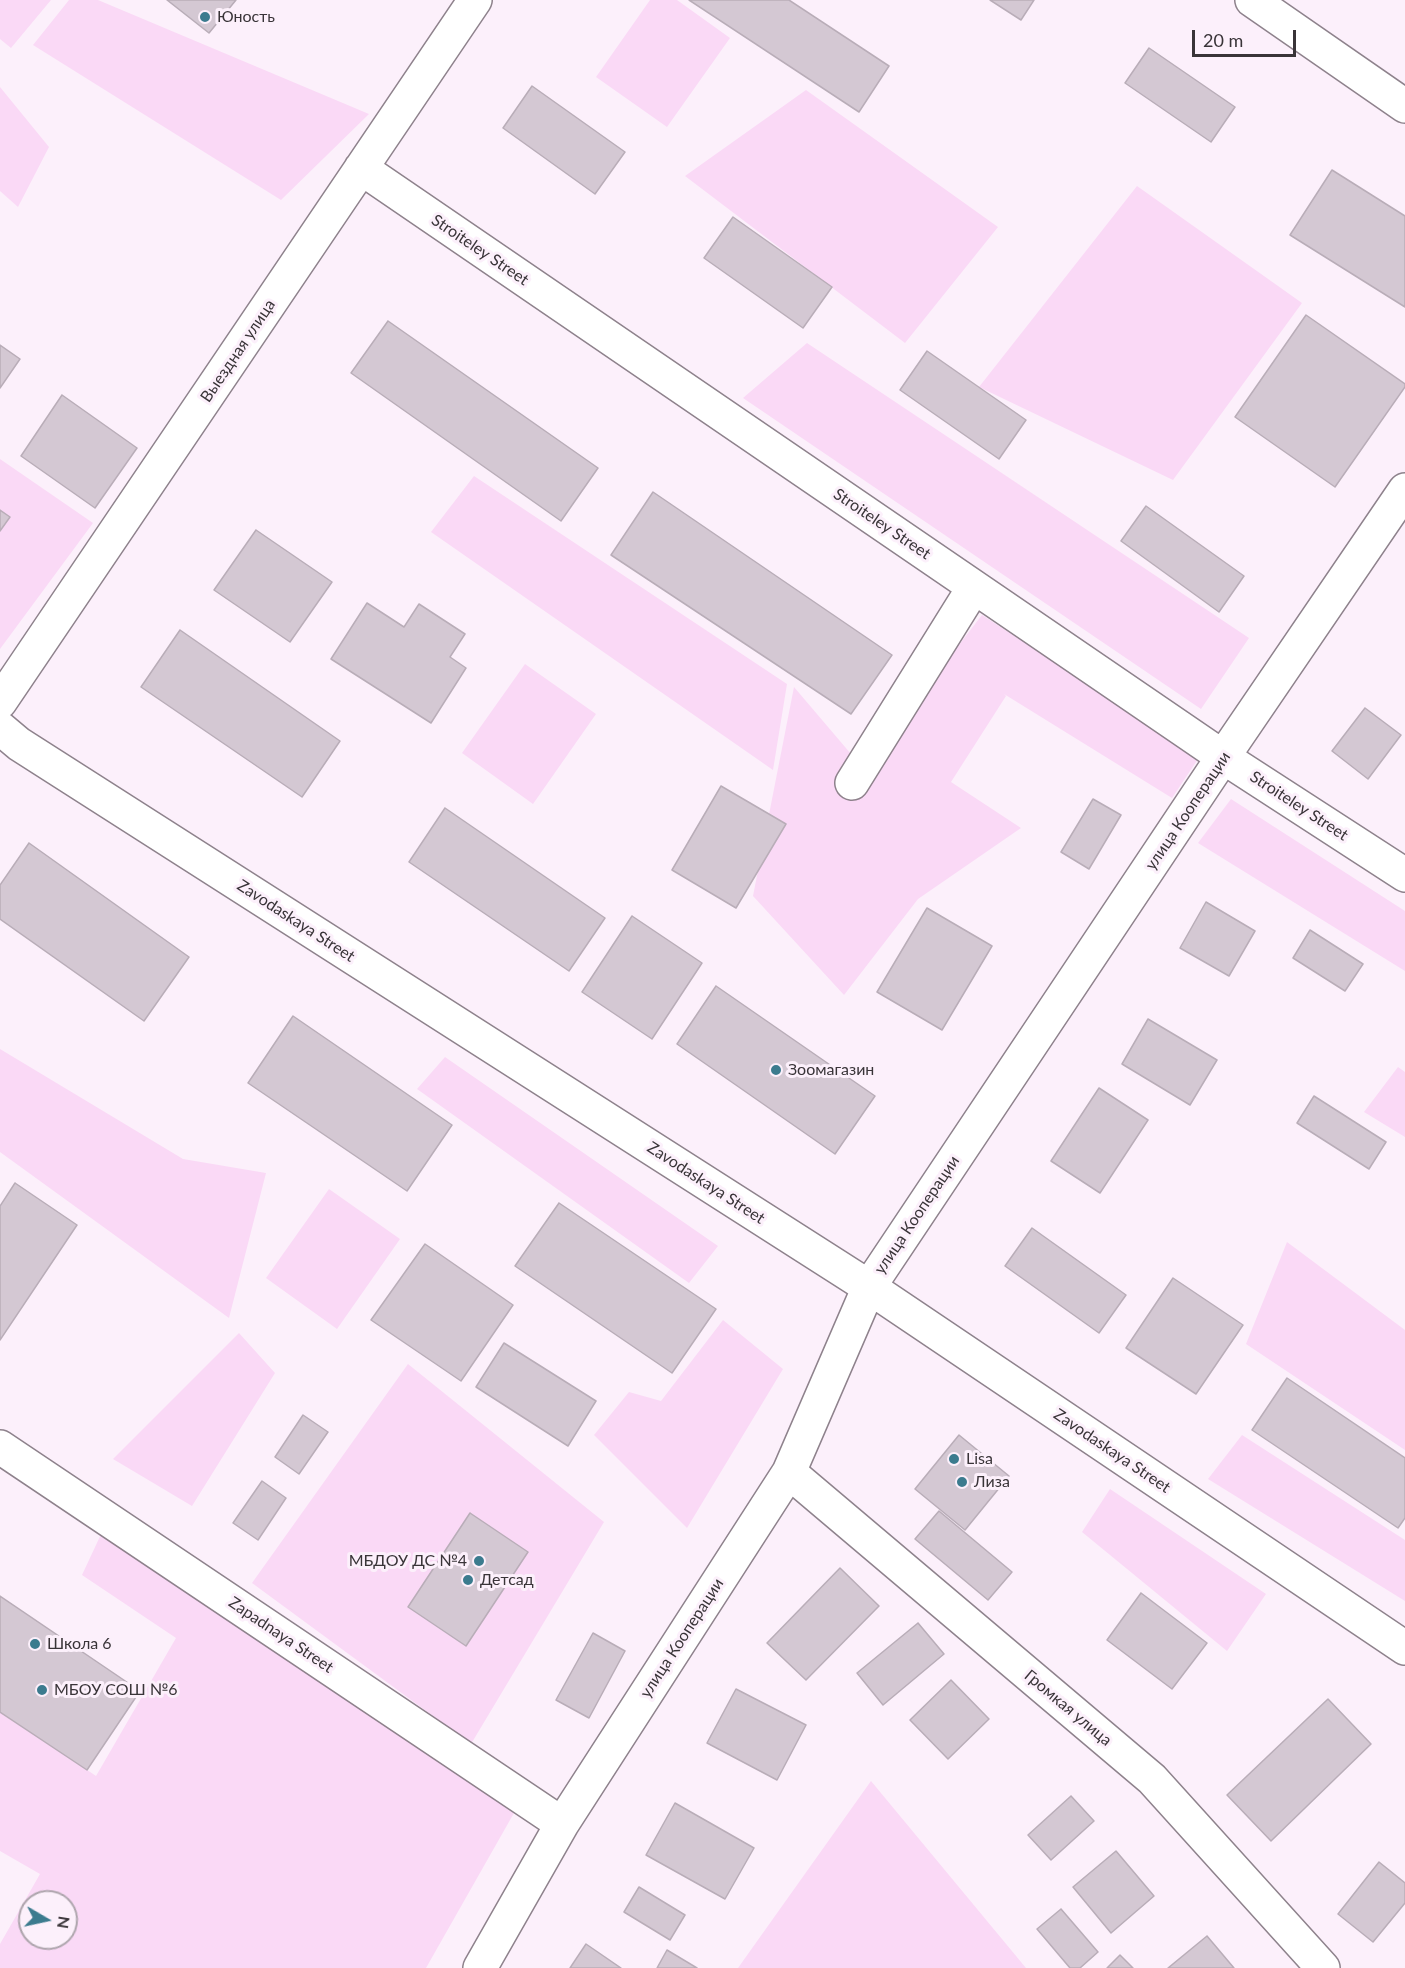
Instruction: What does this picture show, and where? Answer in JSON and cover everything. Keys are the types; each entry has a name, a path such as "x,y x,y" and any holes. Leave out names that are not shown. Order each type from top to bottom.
{"street":[{"name":"Выездная улица","path":"0,702 475,0"},
{"path":"1252,0 1405,106"},
{"name":"Stroiteley Street","path":"361,168 1223,757 1405,875"},
{"name":"улица Кооперации","path":"480,1968 562,1824 789,1472 869,1287 1223,757 1405,490"},
{"path":"852,783 974,587"},
{"name":"Zavodaskaya Street","path":"0,728 20,744 869,1287 1405,1648"},
{"name":"Zapadnaya Street","path":"0,1447 562,1824"},
{"name":"Громкая улица","path":"789,1472 1152,1779 1323,1968"}],"shaded area":[{"path":"0,0 51,0 11,48 0,39"},
{"path":"69,0 98,0 369,114 281,200 33,45"},
{"path":"650,0 677,0 730,38 667,127 596,77"},
{"path":"0,87 49,147 18,207 0,191"},
{"path":"806,90 998,227 905,343 685,176"},
{"path":"1137,186 1302,303 1173,480 979,387"},
{"path":"807,343 1249,638 1201,709 743,398"},
{"path":"0,459 93,523 0,649"},
{"path":"474,476 787,684 773,770 431,532"},
{"path":"982,615 1200,756 1172,798 1004,694 1006,696 951,782 1021,828 918,899 844,995 753,896 794,687 874,781 948,659"},
{"path":"525,664 596,714 533,804 462,753"},
{"path":"1231,799 1405,911 1405,971 1198,843"},
{"path":"0,1049 183,1159 266,1173 229,1318 0,1152"},
{"path":"445,1057 718,1246 689,1283 417,1089"},
{"path":"1398,1067 1405,1072 1405,1137 1364,1112"},
{"path":"329,1189 400,1239 337,1329 266,1278"},
{"path":"1287,1242 1405,1330 1405,1450 1246,1344"},
{"path":"723,1320 783,1369 687,1528 594,1435 629,1392 661,1401"},
{"path":"239,1333 275,1373 192,1506 113,1459"},
{"path":"408,1364 604,1522 471,1744 252,1583"},
{"path":"1242,1435 1405,1540 1405,1601 1208,1479"},
{"path":"1110,1489 1266,1594 1227,1651 1082,1532"},
{"path":"103,1530 514,1813 426,1968 0,1968 0,1944 18,1912 18,1950 78,1950 78,1890 31,1890 40,1874 0,1851 0,1711 96,1776 176,1638 82,1575"},
{"path":"871,1781 1026,1968 738,1968"}],"building":[{"name":"Юность","path":"167,0 236,0 209,33"},
{"path":"689,0 789,0 889,66 859,112"},
{"path":"990,0 1034,0 1021,20"},
{"path":"1149,48 1235,107 1211,142 1125,83"},
{"path":"532,86 625,152 595,194 503,128"},
{"path":"1332,170 1405,216 1405,307 1290,235"},
{"path":"733,217 832,287 803,328 704,258"},
{"path":"1306,315 1405,384 1335,487 1235,417"},
{"path":"388,321 598,468 561,521 351,373"},
{"path":"0,345 20,359 0,388"},
{"path":"927,351 1026,420 999,459 900,390"},
{"path":"62,395 137,448 95,508 21,456"},
{"path":"653,492 892,655 851,714 611,555"},
{"path":"1146,506 1244,576 1219,612 1121,541"},
{"path":"0,510 10,517 0,531"},
{"path":"256,530 332,582 290,642 214,590"},
{"path":"367,603 404,627 419,604 465,634 450,657 466,668 431,723 331,659"},
{"path":"180,630 340,741 302,797 141,687"},
{"path":"1365,708 1401,735 1368,779 1332,751"},
{"path":"721,786 786,824 736,908 672,870"},
{"path":"1093,799 1121,815 1089,869 1061,852"},
{"path":"445,808 605,918 569,971 409,862"},
{"path":"29,843 189,957 144,1021 0,919 0,885"},
{"path":"1206,902 1255,931 1229,976 1180,948"},
{"path":"927,908 992,946 942,1030 877,992"},
{"path":"632,916 702,963 652,1039 582,992"},
{"path":"1310,930 1363,964 1345,991 1293,958"},
{"name":"Зоомагазин","path":"716,986 875,1096 835,1154 677,1044"},
{"path":"293,1016 452,1125 407,1191 248,1083"},
{"path":"1148,1019 1217,1060 1190,1105 1122,1064"},
{"path":"1099,1088 1148,1120 1100,1193 1051,1161"},
{"path":"1314,1096 1386,1142 1369,1169 1297,1123"},
{"path":"15,1183 77,1225 0,1340 0,1206"},
{"path":"559,1203 716,1309 672,1373 515,1266"},
{"path":"1032,1228 1126,1295 1099,1333 1005,1266"},
{"path":"425,1244 513,1305 461,1381 371,1320"},
{"path":"1173,1278 1243,1325 1196,1394 1126,1348"},
{"path":"504,1343 596,1401 568,1446 476,1387"},
{"path":"1287,1378 1405,1458 1405,1518 1398,1528 1252,1430"},
{"path":"303,1415 328,1432 299,1474 275,1457"},
{"name":"Лиза","path":"959,1435 1009,1476 965,1530 915,1489"},
{"path":"262,1481 286,1498 258,1540 233,1523"},
{"path":"939,1511 1012,1572 988,1600 915,1539"},
{"name":"Детсад","path":"470,1513 528,1552 466,1646 408,1607"},
{"path":"840,1568 879,1606 806,1680 767,1643"},
{"path":"1141,1593 1207,1643 1172,1689 1107,1640"},
{"name":"Школа 6","path":"0,1596 140,1691 87,1770 0,1712"},
{"path":"918,1623 944,1654 883,1705 857,1673"},
{"path":"593,1633 625,1651 589,1718 556,1700"},
{"path":"951,1680 989,1719 948,1759 910,1720"},
{"path":"736,1689 806,1725 777,1780 707,1743"},
{"path":"1328,1699 1371,1744 1271,1841 1227,1795"},
{"path":"1071,1796 1094,1821 1051,1860 1028,1835"},
{"path":"675,1803 754,1848 725,1899 646,1855"},
{"path":"1116,1851 1154,1896 1111,1933 1073,1887"},
{"path":"1379,1862 1405,1883 1405,1903 1373,1942 1338,1914"},
{"path":"639,1887 685,1915 670,1940 624,1912"},
{"path":"1061,1909 1098,1952 1080,1968 1070,1968 1037,1929"},
{"path":"1207,1936 1234,1968 1168,1968"},
{"path":"586,1944 621,1968 570,1968"},
{"path":"667,1950 697,1968 657,1968"},
{"path":"1120,1955 1133,1968 1107,1968"}],"place":[{"name":"Юность","path":"205,17"},
{"name":"Зоомагазин","path":"776,1070"},
{"name":"Lisa","path":"954,1459"},
{"name":"Лиза","path":"962,1482"},
{"name":"МБДОУ ДС №4","path":"479,1561"},
{"name":"Детсад","path":"468,1580"},
{"name":"Школа 6","path":"35,1644"},
{"name":"МБОУ СОШ №6","path":"42,1690"}]}
